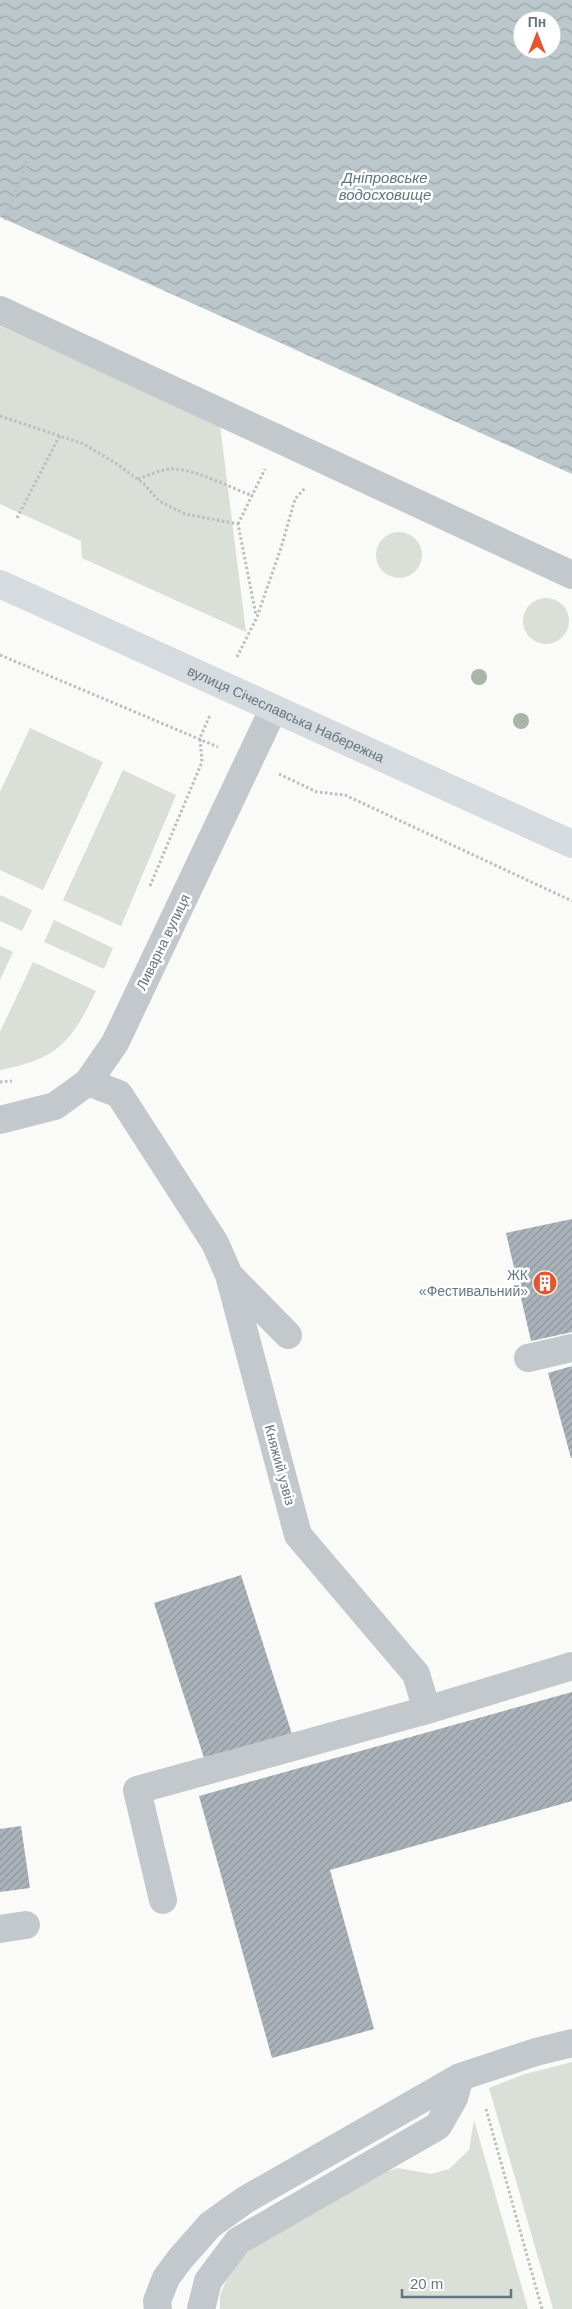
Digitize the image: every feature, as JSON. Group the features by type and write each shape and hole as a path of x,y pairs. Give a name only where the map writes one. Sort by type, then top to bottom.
{"main road":[{"name":"вулиця Січеславська Набережна","path":"0,584 273,710 572,844"}],"street":[{"path":"0,310 572,575"},
{"name":"Ливарна вулиця","path":"0,1120 55,1106 88,1082 115,1043 250,762 273,710"},
{"name":"Княжий узвіз","path":"88,1082 119,1094 215,1243 229,1275 298,1535 416,1674 428,1710"},
{"path":"229,1275 288,1335"},
{"path":"528,1358 572,1348"},
{"path":"163,1900 137,1790 428,1710 572,1666"},
{"path":"0,1929 26,1924"},
{"path":"158,2309 157,2301 166,2278 180,2259 210,2225 245,2200 468,2075 572,2043"},
{"path":"202,2309 208,2282 238,2241 438,2126 468,2075"}],"path":[{"path":"5,220 28,159"},
{"path":"0,416 84,444 137,479 159,501 185,514 238,524"},
{"path":"17,518 60,435"},
{"path":"256,616 238,524 280,439"},
{"path":"149,890 202,762 200,738 256,616 281,548 295,498 313,479 337,465"},
{"path":"137,479 155,472 174,468 197,473 252,496"},
{"path":"0,655 200,738 317,792 345,795 572,901"},
{"path":"0,1082 16,1080"},
{"path":"468,2075 542,2309"}],"shaded area":[{"path":"0,326 220,425 246,632 82,558 81,541 0,504"},
{"path":"399,532 412,536 418,542 422,555 418,568 412,574 399,578 386,574 380,568 376,555 380,542 386,536"},
{"path":"546,598 559,602 565,608 569,621 565,634 559,640 546,644 533,640 527,634 523,621 527,608 533,602"},
{"path":"30,728 103,762 43,890 0,870 0,792"},
{"path":"123,770 176,795 121,926 63,900"},
{"path":"0,895 32,910 22,931 0,921"},
{"path":"54,920 113,948 104,969 44,942"},
{"path":"0,946 13,952 0,980"},
{"path":"33,962 96,991 79,1023 60,1046 36,1060 0,1070 0,1032"},
{"path":"572,2062 572,2309 553,2309 489,2088 525,2074"},
{"path":"474,2120 528,2309 220,2309 220,2295 226,2281 244,2254 283,2228 379,2174 398,2168 431,2174 449,2169 469,2150"}],"water":[{"name":"Дніпровське водосховище","path":"0,0 572,0 572,474 0,217"}],"building":[{"name":"ЖК «Фестивальний»","path":"572,1219 572,1332 531,1341 506,1233"},
{"path":"572,1366 572,1458 571,1458 548,1373"},
{"path":"241,1575 292,1734 205,1761 154,1603"},
{"path":"572,1692 572,1801 330,1870 374,2029 272,2058 199,1796"},
{"path":"21,1826 30,1888 0,1892 0,1829"}],"place":[{"name":"ЖК «Фестивальний»","path":"545,1283"}]}
